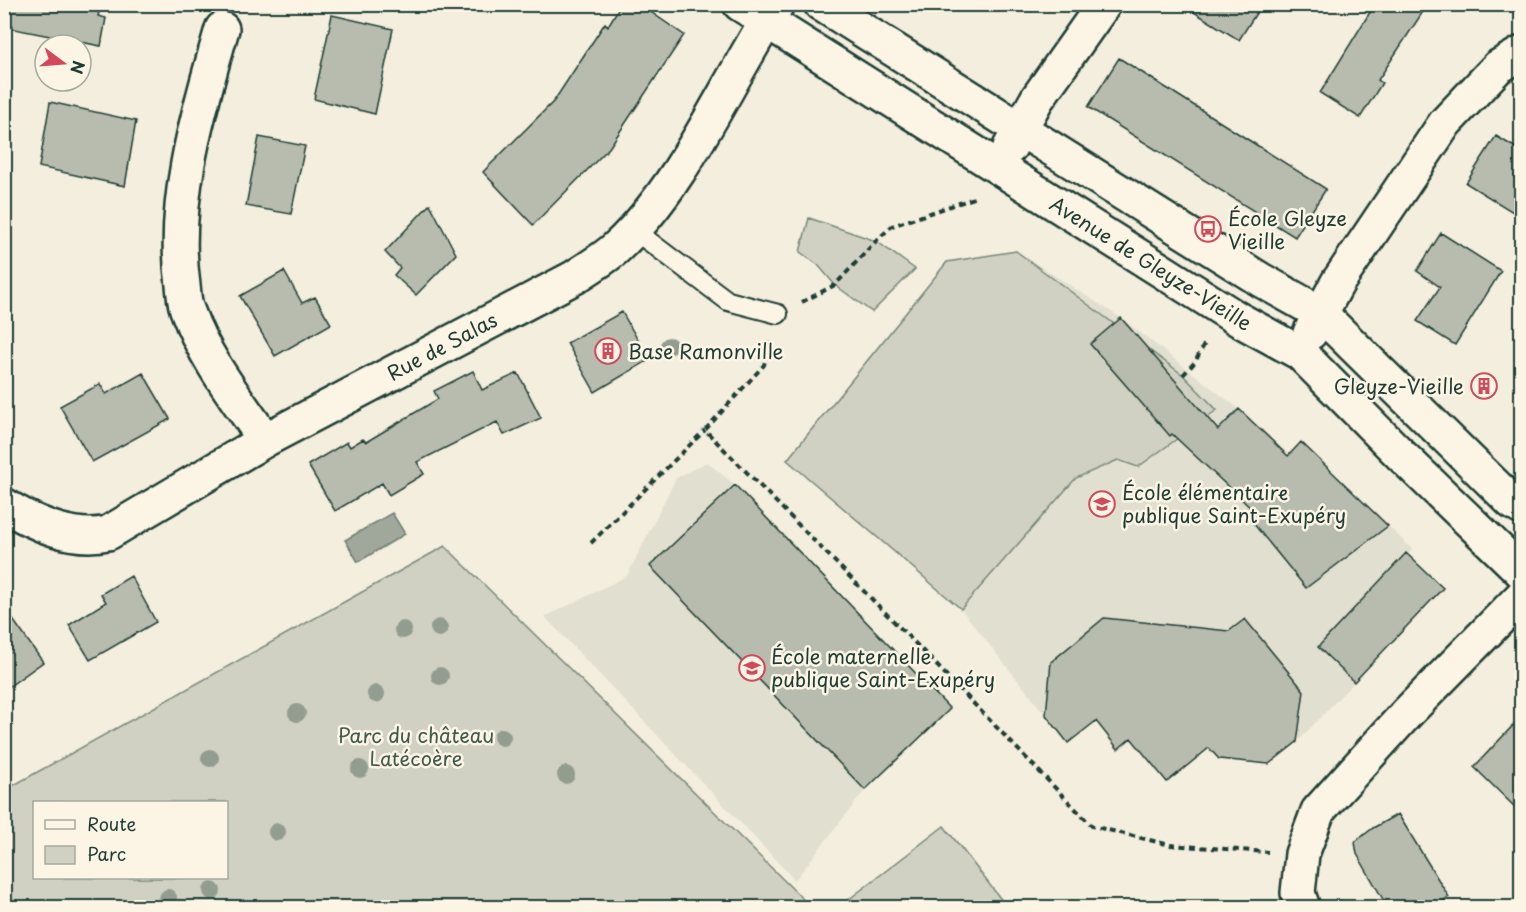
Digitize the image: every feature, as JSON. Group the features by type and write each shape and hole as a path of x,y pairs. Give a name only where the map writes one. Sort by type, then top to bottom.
{"street":[{"path":"821,4 1261,280 1320,314 1521,508"},
{"path":"1007,172 1019,129 1037,99 1104,4"},
{"name":"Avenue de Gleyze-Vieille","path":"762,10 1007,172 1238,319 1300,353 1521,572"},
{"name":"Rue de Salas","path":"4,505 52,529 82,536 108,533 266,440 574,277 614,250 634,230 666,189 698,140 762,10"},
{"path":"222,29 203,96 189,164 181,213 180,262 186,309 204,349 266,440"},
{"path":"1300,353 1338,282 1445,123 1498,67 1521,53"},
{"path":"1303,908 1298,893 1302,854 1318,811 1407,713 1521,596"}],"lane":[{"path":"634,230 728,301 778,315"}],"path":[{"path":"591,543 705,430 764,365 778,315 835,285 892,226 984,194 1007,172"},
{"path":"1183,375 1195,362"},
{"path":"705,430 1092,826 1170,845 1302,854"}],"shaded area":[{"name":"École élémentaire publique Saint-Exupéry","path":"1016,251 1121,318 1239,409 1288,455 1301,442 1412,549 1408,555 1443,588 1298,741 1269,764 1219,759 1209,748 1167,782 1131,739 1118,749 1096,721 1068,743 961,609 787,460 947,262"},
{"name":"École maternelle publique Saint-Exupéry","path":"707,462 735,485 950,709 865,790 795,880 545,617 627,576 676,478"},
{"path":"392,513 405,534 358,562 345,540"}],"green space":[{"path":"809,218 876,241 915,269 872,312 835,285 818,265 800,252"},
{"path":"1016,251 1183,375 1217,410 1138,467 1118,460 1076,478 961,609 787,460 947,262"},
{"name":"Parc du château Latécoère","path":"445,546 811,907 5,907 5,790"},
{"path":"944,826 1007,907 839,907"}],"building":[{"path":"4,4 101,4 98,16 106,18 101,46 93,44 93,33 35,33 4,27"},
{"path":"621,4 639,4 684,35 609,148 533,225 483,172 554,101 605,23 608,26"},
{"path":"1181,4 1262,4 1239,40"},
{"path":"1375,4 1428,4 1378,80 1382,83 1360,118 1320,93"},
{"path":"332,15 393,29 375,114 314,99"},
{"path":"1119,58 1326,189 1295,237 1088,107"},
{"path":"50,102 136,121 125,186 39,167"},
{"path":"1496,136 1521,151 1521,217 1466,183"},
{"path":"259,137 305,146 291,214 246,206"},
{"path":"430,204 456,254 416,295 394,275 400,268 385,252"},
{"path":"1441,233 1501,271 1455,345 1417,321 1440,287 1417,271"},
{"path":"284,271 302,303 315,297 331,324 275,356 240,296"},
{"name":"Base Ramonville","path":"622,312 649,360 595,392 567,343"},
{"path":"1121,318 1218,430 1239,409 1288,456 1301,442 1388,526 1306,588 1249,518 1255,512 1172,434 1170,436 1090,344"},
{"path":"473,371 482,390 518,373 541,418 504,435 497,422 417,462 424,474 389,495 382,483 335,511 308,465 347,442 350,447 363,439 366,442 438,399 434,391"},
{"path":"143,373 170,419 92,462 60,406 100,384 106,394"},
{"path":"735,485 950,709 865,790 650,566"},
{"path":"1406,553 1443,588 1354,682 1318,647"},
{"path":"131,576 156,622 90,660 69,625 106,602 101,594"},
{"path":"4,607 43,662 4,690"},
{"path":"1104,618 1229,631 1245,619 1304,691 1297,742 1269,764 1219,759 1209,748 1167,782 1131,738 1118,749 1096,721 1068,743 1046,715 1051,662"},
{"path":"1521,717 1521,813 1474,767"},
{"path":"1398,814 1449,897 1432,908 1388,908 1357,854 1355,842 1373,828"}],"place":[{"name":"École Gleyze Vieille","path":"1208,229"},
{"name":"Base Ramonville","path":"608,351"},
{"name":"Gleyze-Vieille","path":"1484,386"},
{"name":"École élémentaire publique Saint-Exupéry","path":"1102,504"},
{"name":"École maternelle publique Saint-Exupéry","path":"752,668"}]}
